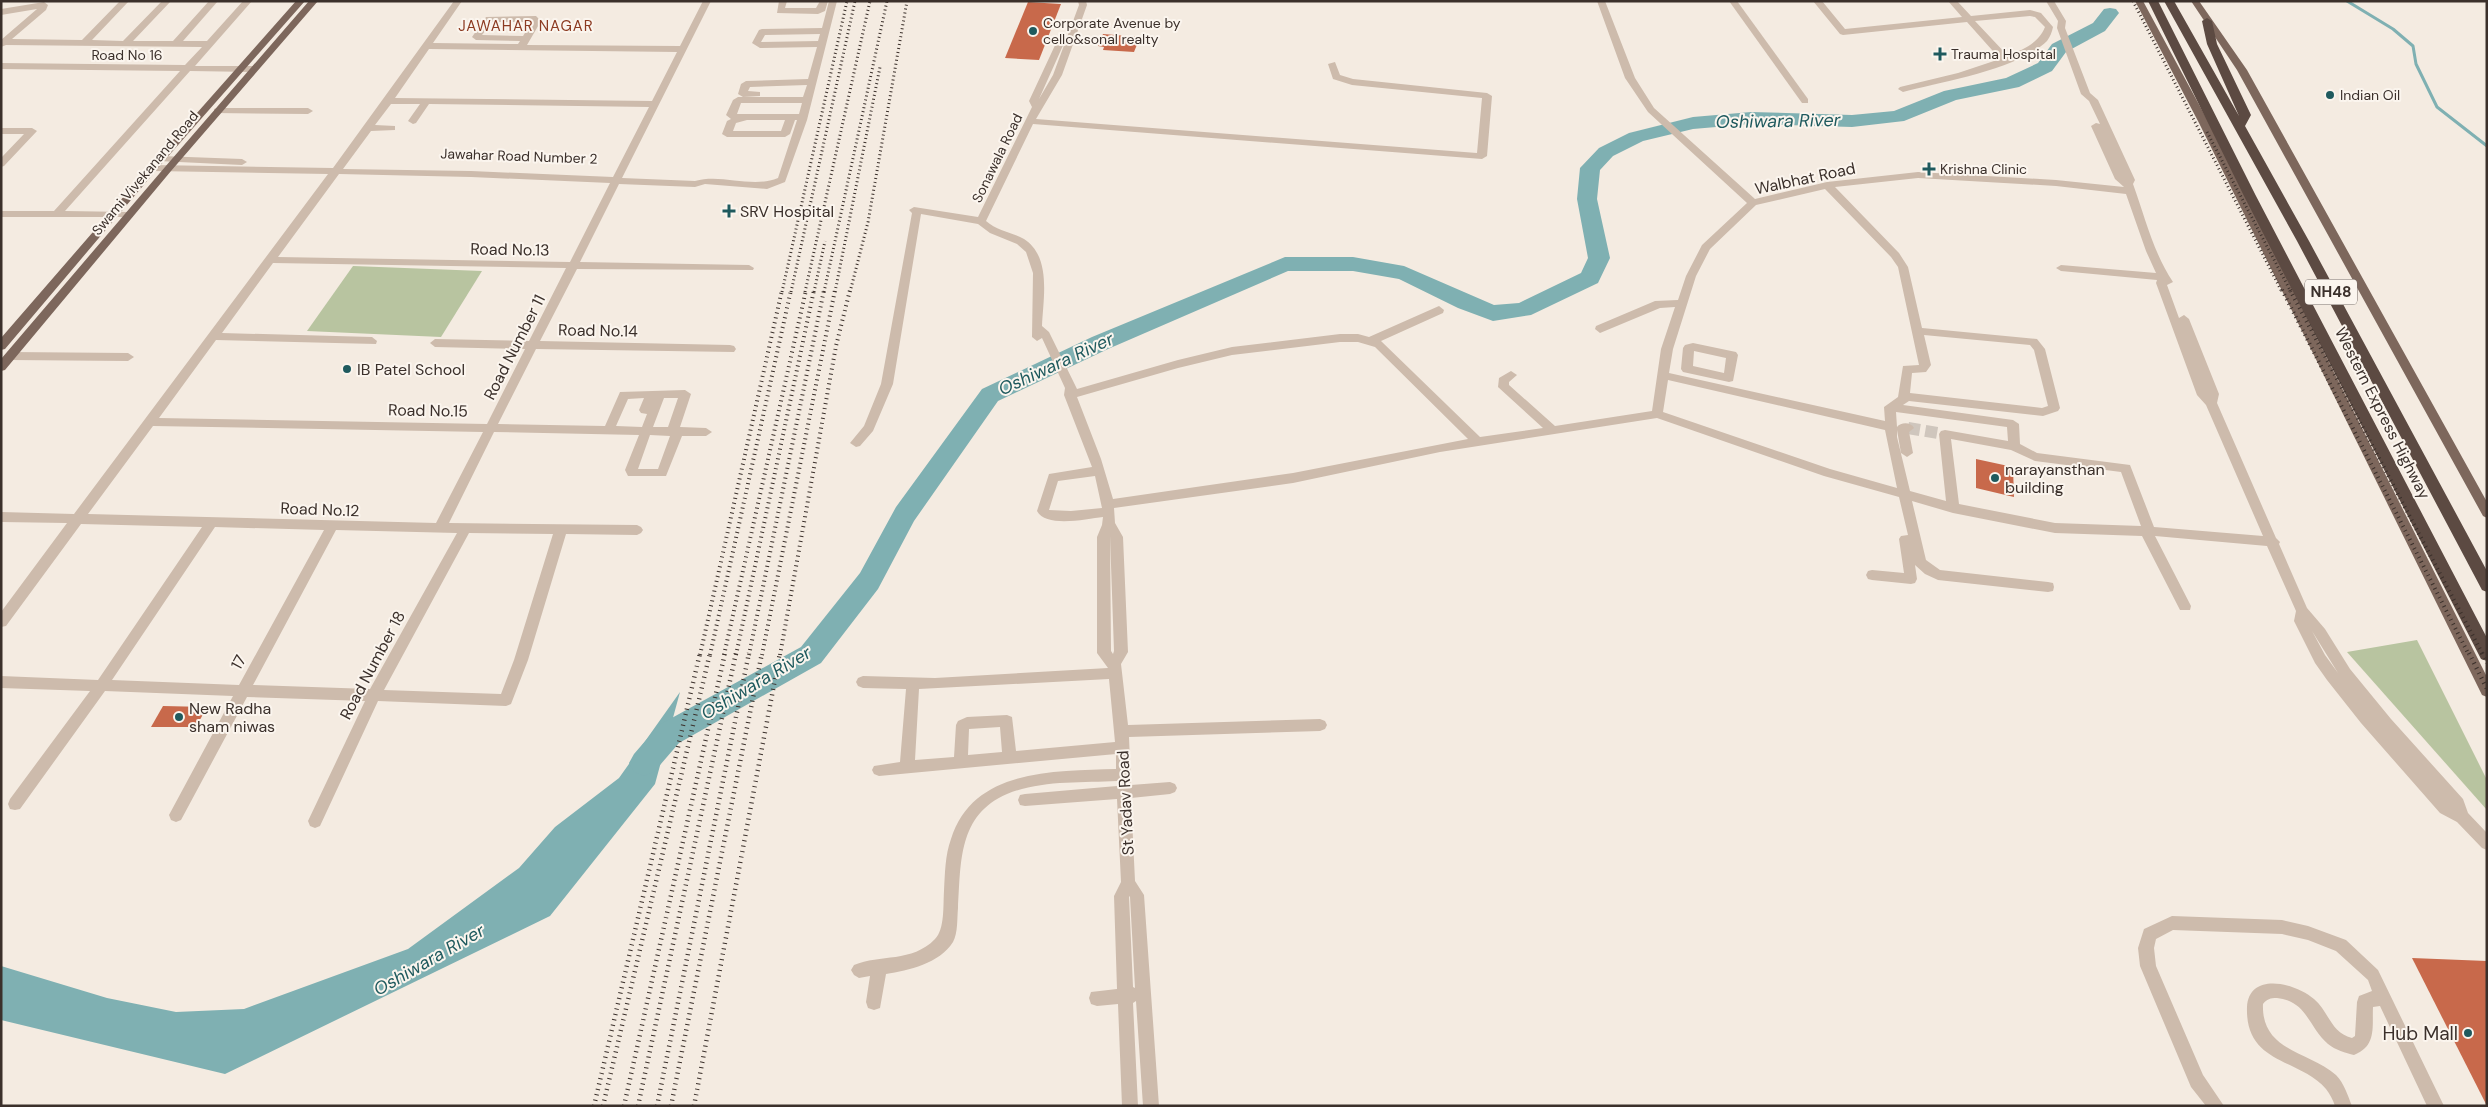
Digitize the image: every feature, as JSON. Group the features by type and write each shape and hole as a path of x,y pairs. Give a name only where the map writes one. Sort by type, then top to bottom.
{"highway":[{"name":"Western Express Highway","path":"2152,1 2242,181 2487,654"},
{"name":"Western Express Highway","path":"2169,1 2303,241 2487,586"},
{"path":"2207,21 2212,44 2245,115 2240,126"}],"main road":[{"name":"Swami Vivekanand Road","path":"1,367 119,218 161,159 301,1"},
{"name":"Swami Vivekanand Road","path":"1,346 119,218 168,169 314,1"},
{"path":"2139,1 2204,123 2487,691"},
{"path":"2195,1 2241,68 2261,109 2368,296 2487,513"}],"street":[{"path":"84,43 125,1"},
{"path":"126,43 167,1"},
{"path":"176,44 214,1"},
{"path":"57,214 185,69 248,1"},
{"path":"1,622 388,101 458,1"},
{"name":"Road Number 11","path":"440,528 707,1"},
{"path":"783,1 780,11 818,11 822,9 824,1"},
{"path":"790,118 733,120 727,134 785,134 786,132 798,132 833,1"},
{"name":"Sonawala Road","path":"981,221 1037,107 1044,102 1062,63 1083,5 1081,1"},
{"path":"1601,1 1630,78 1651,110 1753,203"},
{"path":"1733,1 1805,101"},
{"path":"1817,1 1843,32 2030,12 2043,20 2049,29 2045,40 2036,48 2006,60 1903,89"},
{"path":"1952,1 2006,60"},
{"path":"2041,1 2053,21 2063,31"},
{"path":"2050,1 2062,21 2063,31 2082,79 2086,94 2084,100 2120,179 2129,188 2163,277 2161,283 2180,320 2203,395 2211,402 2274,542 2302,611 2314,622 2334,658 2373,718"},
{"path":"1,12 38,4 44,5 43,8 3,43"},
{"path":"520,48 526,39 536,20 489,19 476,37 526,39"},
{"path":"805,44 809,31"},
{"path":"821,44 756,44 762,32 825,31"},
{"path":"478,47 485,38"},
{"path":"3,43 208,44"},
{"path":"425,46 683,49"},
{"path":"1030,121 1482,156 1487,96 1352,82 1336,76 1332,64"},
{"name":"Road No 16","path":"1,66 253,69"},
{"path":"786,132 790,118 792,82"},
{"path":"792,97 742,92 748,83 811,82"},
{"path":"802,118 735,117 731,115 738,100 807,96"},
{"path":"388,101 655,104"},
{"path":"414,120 427,101"},
{"path":"217,111 308,111"},
{"path":"367,128 392,128"},
{"path":"1,131 32,131 1,164"},
{"name":"Jawahar Road Number 2","path":"161,159 337,168 619,176 695,184 705,181 771,186 782,180 798,132"},
{"name":"Jawahar Road Number 2","path":"154,168 337,168"},
{"name":"Jawahar Road Number 2","path":"473,171 536,176 619,176"},
{"name":"Walbhat Road","path":"1656,414 1668,349 1691,276 1706,247 1753,203 1827,186 1918,176 2129,188"},
{"path":"1827,186 1895,255 1903,267 1925,366 1922,369 1907,370 1904,399 1890,407"},
{"path":"856,443 869,428 887,384 916,211 981,221 986,226 1025,245 1038,266 1039,332 1068,391 1099,471 1108,513"},
{"path":"1,214 57,214 119,218"},
{"path":"1,221 119,218"},
{"name":"Road No.13","path":"270,260 749,268"},
{"path":"2061,268 2163,277"},
{"path":"1600,329 1659,304 1682,303"},
{"path":"1371,341 1439,310"},
{"path":"1904,396 2043,412 2054,408 2039,349 2033,342 1916,331"},
{"path":"213,336 372,341"},
{"path":"1068,391 1232,351 1340,338 1371,341 1379,344 1402,365 1479,443"},
{"name":"Road No.14","path":"435,343 730,349"},
{"path":"1668,349 1688,354"},
{"path":"10,356 128,356"},
{"path":"1511,375 1503,380 1504,387 1554,431"},
{"path":"1662,375 1891,432 1906,433 1906,453"},
{"path":"610,428 624,395 651,394 642,430 632,473 662,473 685,394 660,394 642,430"},
{"path":"1872,574 1911,579 1913,554 1904,495 1891,432 1890,407"},
{"path":"1890,407 2012,423 2014,446"},
{"path":"1099,471 1053,477 1043,511 1047,515 1071,516 1108,513 1479,443 1656,414 1828,473 1953,508 2054,528 2148,531 2274,542"},
{"name":"Road No.15","path":"150,422 491,428 610,428 675,432"},
{"path":"675,432 706,432"},
{"path":"1953,508 1942,434 2014,446 2035,457 2126,468 2148,531 2185,606"},
{"name":"St Yadav Road","path":"1108,513 1103,538 1104,653 1114,669 1122,746 1128,883 1121,896 1130,1106"},
{"name":"Road No.12","path":"1,517 465,529 637,530"},
{"path":"15,804 101,686 212,522"},
{"name":"17","path":"176,815 332,526"},
{"name":"Road Number 18","path":"315,821 374,695 465,529"},
{"path":"1,682 506,700 521,660 561,529"},
{"path":"1905,539 1922,566 1938,575 2048,587"},
{"path":"2302,611 2300,621 2320,659 2373,718 2446,808 2462,817 2487,843"},
{"path":"2320,659 2334,658"},
{"path":"863,682 935,684 1114,669"},
{"path":"907,768 913,684"},
{"path":"961,762 962,730 963,725 967,723 1007,721 1009,758"},
{"path":"1121,731 1320,725"},
{"path":"879,770 1122,746"},
{"path":"859,970 919,960 940,946 947,937 958,840 964,822 974,809 989,796 1014,785 1036,780 1123,775"},
{"path":"1025,800 1170,788"},
{"path":"1128,883 1136,895 1151,1106"},
{"path":"2216,1106 2197,1081 2148,966 2146,948 2149,934 2172,922 2282,927 2308,933 2340,945 2360,961 2372,976 2436,1106"},
{"path":"874,1002 879,968"},
{"path":"2344,1106 2336,1088 2328,1080 2287,1059 2261,1035 2256,1022 2254,1007 2259,996 2268,990 2279,990 2292,994 2314,1010 2333,1038 2354,1048 2363,1040 2366,1002 2374,998 2384,1000"},
{"path":"1097,998 1143,994"}],"green space":[{"path":"353,266 482,271 441,337 307,331"},
{"path":"2417,640 2487,780 2487,810 2347,652"}],"water":[{"path":"680,692 655,784 550,916 225,1074 1,1020 1,966 107,998 176,1012 244,1009 408,949 519,868 555,827 619,778"}],"building":[{"name":"Corporate Avenue by cello&sonal realty","path":"1028,2 1061,4 1039,60 1005,58"},
{"path":"1103,34 1140,37 1134,52 1103,50 1104,47 1098,46"},
{"name":"narayansthan building","path":"1976,459 2013,467 2014,497 1976,488"},
{"name":"New Radha sham niwas","path":"163,706 207,707 196,727 151,727"},
{"name":"Hub Mall","path":"2412,958 2487,961 2487,1106"}],"waterway":[{"path":"2347,1 2393,29 2413,46 2416,64 2437,107 2487,146"},
{"name":"Oshiwara River","path":"644,763 669,734 811,655 869,581 905,514 990,395 1100,343 1285,264 1353,264 1404,273 1466,303 1493,313 1523,310 1590,278 1599,258 1587,199 1590,168 1606,152 1636,137 1693,123 1751,118 1852,121 1897,117 1951,95 2012,83 2045,67 2059,48 2099,27 2110,13"}],"tunnel":[{"path":"1908,428 1938,433"}],"railway":[{"path":"782,292 847,1"},
{"path":"791,292 855,1"},
{"path":"805,292 870,1"},
{"path":"824,292 887,1"},
{"path":"850,292 868,222 907,1"},
{"path":"2133,1 2282,292"},
{"path":"835,292 880,67"},
{"path":"2207,132 2291,292"},
{"path":"814,292 825,241"},
{"path":"700,655 782,290"},
{"path":"710,655 791,290"},
{"path":"724,655 806,290"},
{"path":"736,655 814,290"},
{"path":"749,655 824,290"},
{"path":"762,655 835,290"},
{"path":"780,655 836,346 850,290"},
{"path":"2282,290 2469,655"},
{"path":"2290,290 2483,655"},
{"path":"594,1106 700,653"},
{"path":"603,1106 710,653"},
{"path":"624,1106 725,653"},
{"path":"638,1106 736,653"},
{"path":"657,1106 749,653"},
{"path":"671,1106 762,653"},
{"path":"694,1106 780,653"},
{"path":"2469,653 2487,689"},
{"path":"2483,655 2487,663"}],"place":[{"name":"Corporate Avenue by cello&sonal realty","path":"1033,31"},
{"name":"Trauma Hospital","path":"1940,54"},
{"name":"Indian Oil","path":"2330,95"},
{"name":"Krishna Clinic","path":"1929,169"},
{"name":"SRV Hospital","path":"729,211"},
{"name":"IB Patel School","path":"347,369"},
{"name":"narayansthan building","path":"1995,478"},
{"name":"New Radha sham niwas","path":"179,717"},
{"name":"Hub Mall","path":"2468,1033"}],"district":[{"name":"JAWAHAR NAGAR","path":"526,26"}]}
